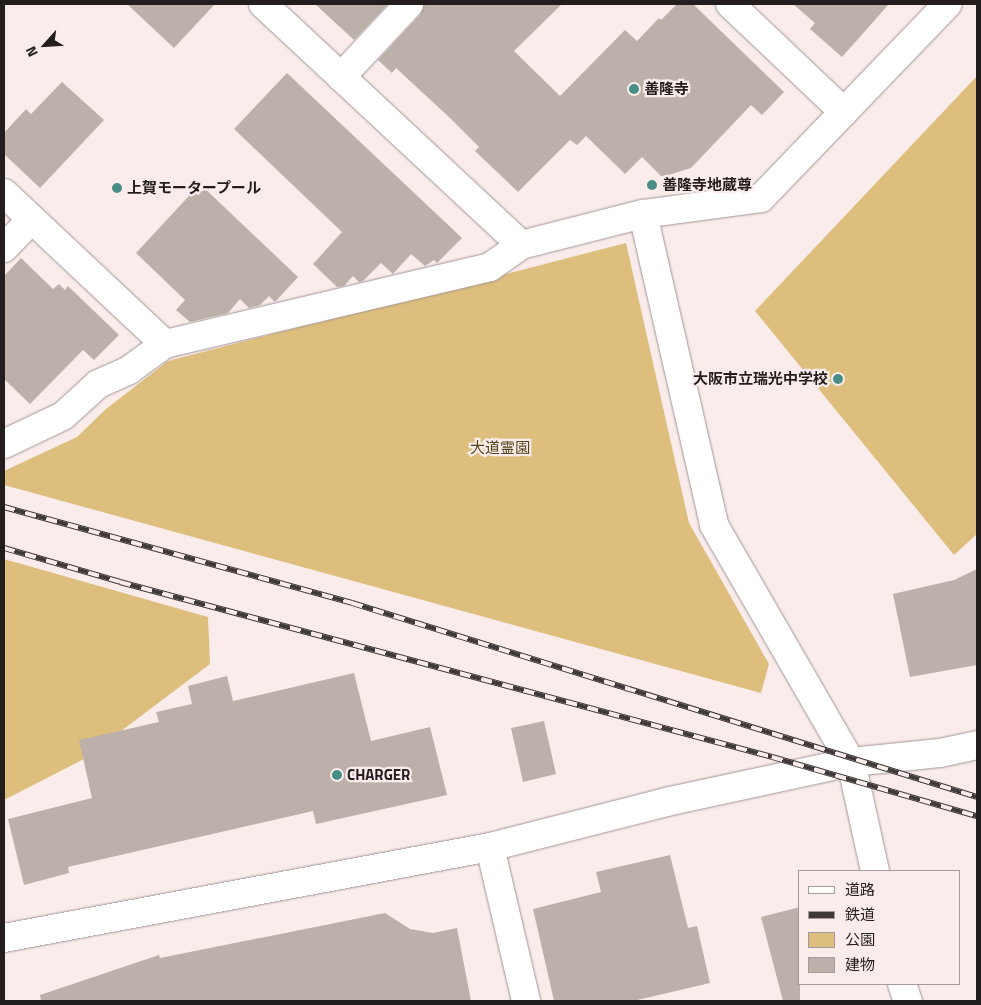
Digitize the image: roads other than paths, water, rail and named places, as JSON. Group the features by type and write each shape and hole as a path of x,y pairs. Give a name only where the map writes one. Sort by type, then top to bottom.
{"street":[{"path":"262,4 521,245"},
{"path":"342,77 409,4"},
{"path":"730,4 844,112"},
{"path":"4,444 63,416 98,384 129,370 165,344 490,267 521,245 643,214 761,198 948,4"},
{"path":"4,193 165,344"},
{"path":"643,214 714,525 851,762 875,870"},
{"path":"4,248 31,220"},
{"path":"4,938 490,847 666,802 851,762 940,753 977,745"},
{"path":"490,847 526,1001"},
{"path":"902,985 908,1001"}],"railway":[{"path":"4,507 352,603 977,797"},
{"path":"4,548 120,582 772,757 977,816"}],"place":[{"name":"善隆寺","path":"634,89"},
{"name":"善隆寺地蔵尊","path":"652,185"},
{"name":"上賀モータープール","path":"117,188"},
{"name":"大阪市立瑞光中学校","path":"838,379"},
{"name":"CHARGER","path":"337,775"}],"park label":[{"name":"大道霊園","path":"500,448"}]}
